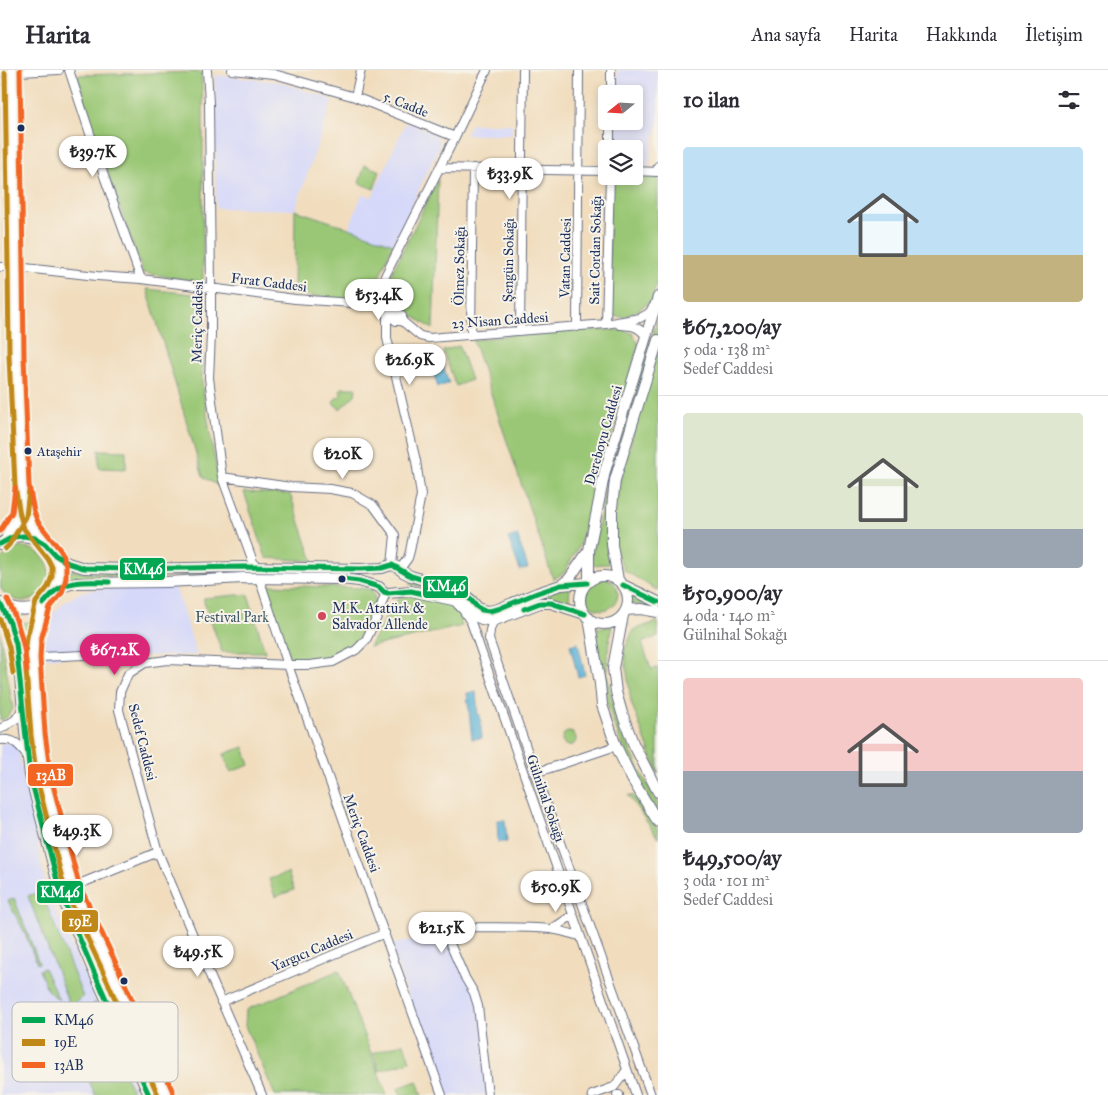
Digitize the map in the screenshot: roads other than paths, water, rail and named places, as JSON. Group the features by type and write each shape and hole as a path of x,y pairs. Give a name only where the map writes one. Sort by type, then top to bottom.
{"main road":[{"name":"Dereboyu Caddesi","path":"588,583 589,550 605,471 657,301"},
{"name":"Dereboyu Caddesi","path":"620,583 612,545 612,508 615,480 658,340"},
{"path":"2,543 13,537 35,538 68,563 84,568 255,567 394,569 460,591 482,610 488,611 561,585 588,583"},
{"path":"561,585 569,579 589,550"},
{"path":"0,602 10,608 21,610 32,609 43,604 55,590 59,577 55,555"},
{"path":"386,591 401,589 404,586 405,581 394,569"},
{"path":"386,591 377,579 378,575 394,569"},
{"path":"658,602 613,578 603,576 588,583 581,597 582,608 587,616 600,684 602,705 616,746 632,779 658,822"},
{"path":"55,590 76,583 258,578 341,579 359,581 386,591 411,591 453,600 465,606 482,620 493,621 540,603 551,603 603,624 617,620 625,612 641,609 658,612"},
{"path":"620,583 628,597 628,603 613,668 616,692 633,744 658,792"},
{"path":"0,602 11,622 19,658 30,774 60,892 107,1002"},
{"path":"43,604 34,639 32,658 38,734 44,778 72,887 125,1002"},
{"path":"60,892 72,887"},
{"path":"142,1082 148,1095"},
{"path":"160,1082 166,1095"}],"street":[{"path":"0,73 59,70"},
{"path":"69,70 141,279"},
{"name":"Meriç Caddesi","path":"207,70 211,288 209,378 222,477 255,567"},
{"name":"5. Cadde","path":"232,70 274,74 355,97 455,137"},
{"path":"355,97 361,70"},
{"name":"Fırat Caddesi","path":"0,267 141,279 296,299 352,303 378,288 487,70"},
{"name":"Şengün Sokağı","path":"520,331 523,70"},
{"name":"Vatan Caddesi","path":"577,327 580,70"},
{"path":"611,70 611,85"},
{"path":"2,543 20,514 22,486 16,356 12,71"},
{"path":"439,168 598,171"},
{"name":"Ölmez Sokağı","path":"471,335 473,168"},
{"path":"643,170 657,169"},
{"name":"Sait Cordan Sokağı","path":"606,324 610,185"},
{"path":"367,295 382,301 402,316 402,320 396,321 367,295"},
{"path":"606,324 640,318 649,313 657,301"},
{"path":"387,313 387,338 416,461 421,495 408,558 394,569"},
{"name":"23 Nisan Caddesi","path":"402,320 420,336 429,338 606,324"},
{"path":"606,324 631,326 640,329 646,336"},
{"path":"222,477 352,493 373,505 395,535 394,569"},
{"path":"22,486 27,514 32,526 45,544"},
{"name":"Meriç Caddesi","path":"258,578 442,1095"},
{"path":"19,658 127,653 145,663 168,660 310,665 333,662 356,650 366,640 386,591"},
{"name":"Gülnihal Sokağı","path":"453,600 471,622 636,1095"},
{"name":"Gülnihal Sokağı","path":"493,621 489,639 651,1095"},
{"name":"Sedef Caddesi","path":"145,663 128,674 120,692 120,710 158,852 262,1095"},
{"path":"0,729 15,720 23,708"},
{"path":"0,740 6,739 18,744 27,755"},
{"path":"536,773 616,746"},
{"path":"72,887 158,852"},
{"path":"552,929 573,915"},
{"path":"488,1095 478,1006 474,993 464,976 448,939 447,930 453,927 552,929 580,936"},
{"name":"Yargıcı Caddesi","path":"221,1002 384,933"},
{"path":"592,1095 614,1086 627,1070"}],"water":[{"path":"438,351 449,383 438,387 427,355"},
{"path":"517,535 528,568 520,570 508,538"},
{"path":"578,643 585,675 578,677 570,645"},
{"path":"476,692 482,738 472,739 467,693"},
{"path":"497,820 505,820 507,842 498,842"}],"place":[{"name":"Ataşehir","path":"28,451"},
{"name":"M.K. Atatürk & Salvador Allende","path":"322,616"}],"park label":[{"name":"Festival Park","path":"232,617"}]}
